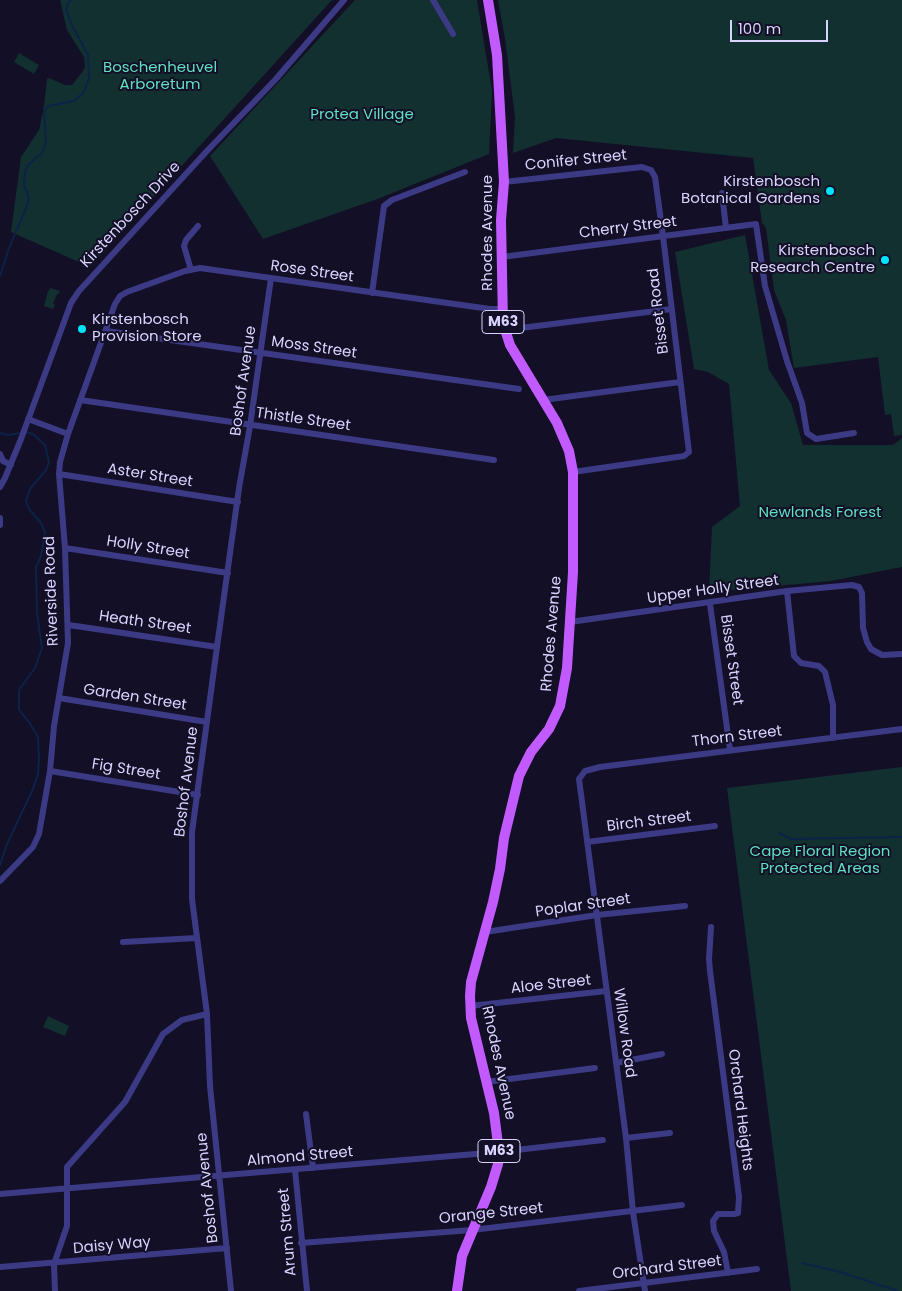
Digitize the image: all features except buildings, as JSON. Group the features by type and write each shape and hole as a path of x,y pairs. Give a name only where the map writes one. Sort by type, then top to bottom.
{"main road":[{"name":"Rhodes Avenue","path":"457,1291 462,1256 491,1188 498,1164 499,1152 494,1113 473,1026 470,1006 471,982 493,902 504,838 519,776 531,752 549,729 560,706 567,668 573,572 573,472 566,442 514,351 505,330 502,309 501,220 504,182 497,55 488,0"}],"street":[{"name":"Kirstenbosch Drive","path":"0,486 21,439 72,303 79,291 206,152 275,80 344,0"},
{"path":"433,0 453,34"},
{"name":"Conifer Street","path":"504,182 644,167 651,170"},
{"name":"Bisset Road","path":"573,472 684,456 689,450 655,176 651,170"},
{"path":"372,293 384,206 392,200 465,172"},
{"path":"722,193 726,228"},
{"name":"Cherry Street","path":"502,257 756,224 765,286 787,361 802,403 807,433 816,439 854,433"},
{"path":"191,270 184,246 188,237 198,226"},
{"name":"Rose Street","path":"122,294 191,270 203,268 372,293 502,309"},
{"name":"Boshof Avenue","path":"231,1291 210,1086 207,1014 192,899 192,838 217,646 270,278"},
{"name":"Riverside Road","path":"0,881 36,842 50,771 54,726 67,649 69,625 59,474 61,456 115,304 122,294"},
{"path":"505,330 672,308"},
{"name":"Moss Street","path":"106,330 519,388"},
{"path":"543,400 680,382"},
{"name":"Thistle Street","path":"80,400 494,460"},
{"path":"27,422 68,434"},
{"path":"0,454 3,461 10,465"},
{"name":"Aster Street","path":"59,474 238,502"},
{"path":"0,518 0,525"},
{"name":"Holly Street","path":"64,548 228,573"},
{"name":"Upper Holly Street","path":"570,622 845,585 858,587 862,594 863,628 868,646 873,652 882,655 902,654"},
{"path":"787,592 794,656 801,663 819,666 825,672 833,705 833,738"},
{"name":"Bisset Street","path":"710,604 730,750"},
{"name":"Heath Street","path":"69,625 217,646"},
{"name":"Garden Street","path":"59,698 207,722"},
{"name":"Thorn Street","path":"579,778 585,772 600,767 902,729"},
{"name":"Fig Street","path":"50,771 198,794"},
{"name":"Willow Road","path":"579,778 626,1138 633,1212 645,1291"},
{"name":"Birch Street","path":"587,842 715,826"},
{"name":"Poplar Street","path":"485,932 597,915 685,906"},
{"name":"Orchard Heights","path":"711,927 710,971 739,1197 738,1212 730,1215 720,1213 713,1221 714,1231 724,1252 728,1273"},
{"path":"124,942 197,938"},
{"name":"Aloe Street","path":"470,1006 606,991"},
{"path":"55,1291 54,1264 67,1226 67,1167 126,1102 163,1034 182,1020 207,1014"},
{"path":"616,1063 662,1054"},
{"path":"486,1082 595,1068"},
{"path":"306,1114 314,1168"},
{"path":"626,1138 670,1133"},
{"name":"Almond Street","path":"0,1194 220,1177 499,1152 603,1140"},
{"name":"Arum Street","path":"295,1170 307,1291"},
{"name":"Orange Street","path":"301,1243 472,1230 682,1205"},
{"name":"Daisy Way","path":"0,1267 54,1264 226,1248"},
{"name":"Orchard Street","path":"579,1291 757,1269"}],"green space":[{"name":"Boschenheuvel Arboretum","path":"60,0 332,0 90,267 11,232 21,157 39,130 47,79 49,78 65,85 72,85 85,66 84,57 67,30"},
{"name":"Protea Village","path":"355,0 477,0 492,91 489,154 380,198 263,239 210,156"},
{"name":"Kirstenbosch Botanical Gardens","path":"498,0 902,0 902,435 894,436 891,414 885,415 878,357 794,368 786,320 774,290 766,228 762,223 753,158 556,138 513,153 515,117"},
{"path":"19,53 39,65 34,74 14,62"},
{"name":"Newlands Forest","path":"745,235 769,370 791,403 803,445 893,445 902,438 902,567 831,581 709,592 712,527 740,506 729,384 708,372 694,369 675,252"},
{"path":"50,288 60,291 53,304 55,305 53,309 44,306"},
{"name":"Cape Floral Region Protected Areas","path":"902,767 902,1291 791,1291 727,788"},
{"path":"48,1016 69,1026 65,1036 43,1027"}],"waterway":[{"path":"0,276 9,248 27,206 29,197 24,185 25,172 28,165 42,153 46,143 44,112 48,106 74,101 84,92 89,79 88,55 66,10 71,0"},
{"path":"0,865 7,844 33,789 38,774 39,759 38,737 19,710 19,690 35,668 42,648 37,613 36,567 41,556 45,532 41,523 29,509 26,501 30,489 46,470 49,462 45,445 33,434 25,432"},
{"path":"0,433 8,435 20,433"},
{"path":"779,833 791,839 902,837"},
{"path":"802,1263 840,1272 898,1291"}],"place":[{"name":"Kirstenbosch Botanical Gardens","path":"830,191"},
{"name":"Kirstenbosch Research Centre","path":"885,260"},
{"name":"Kirstenbosch Provision Store","path":"82,329"}]}
